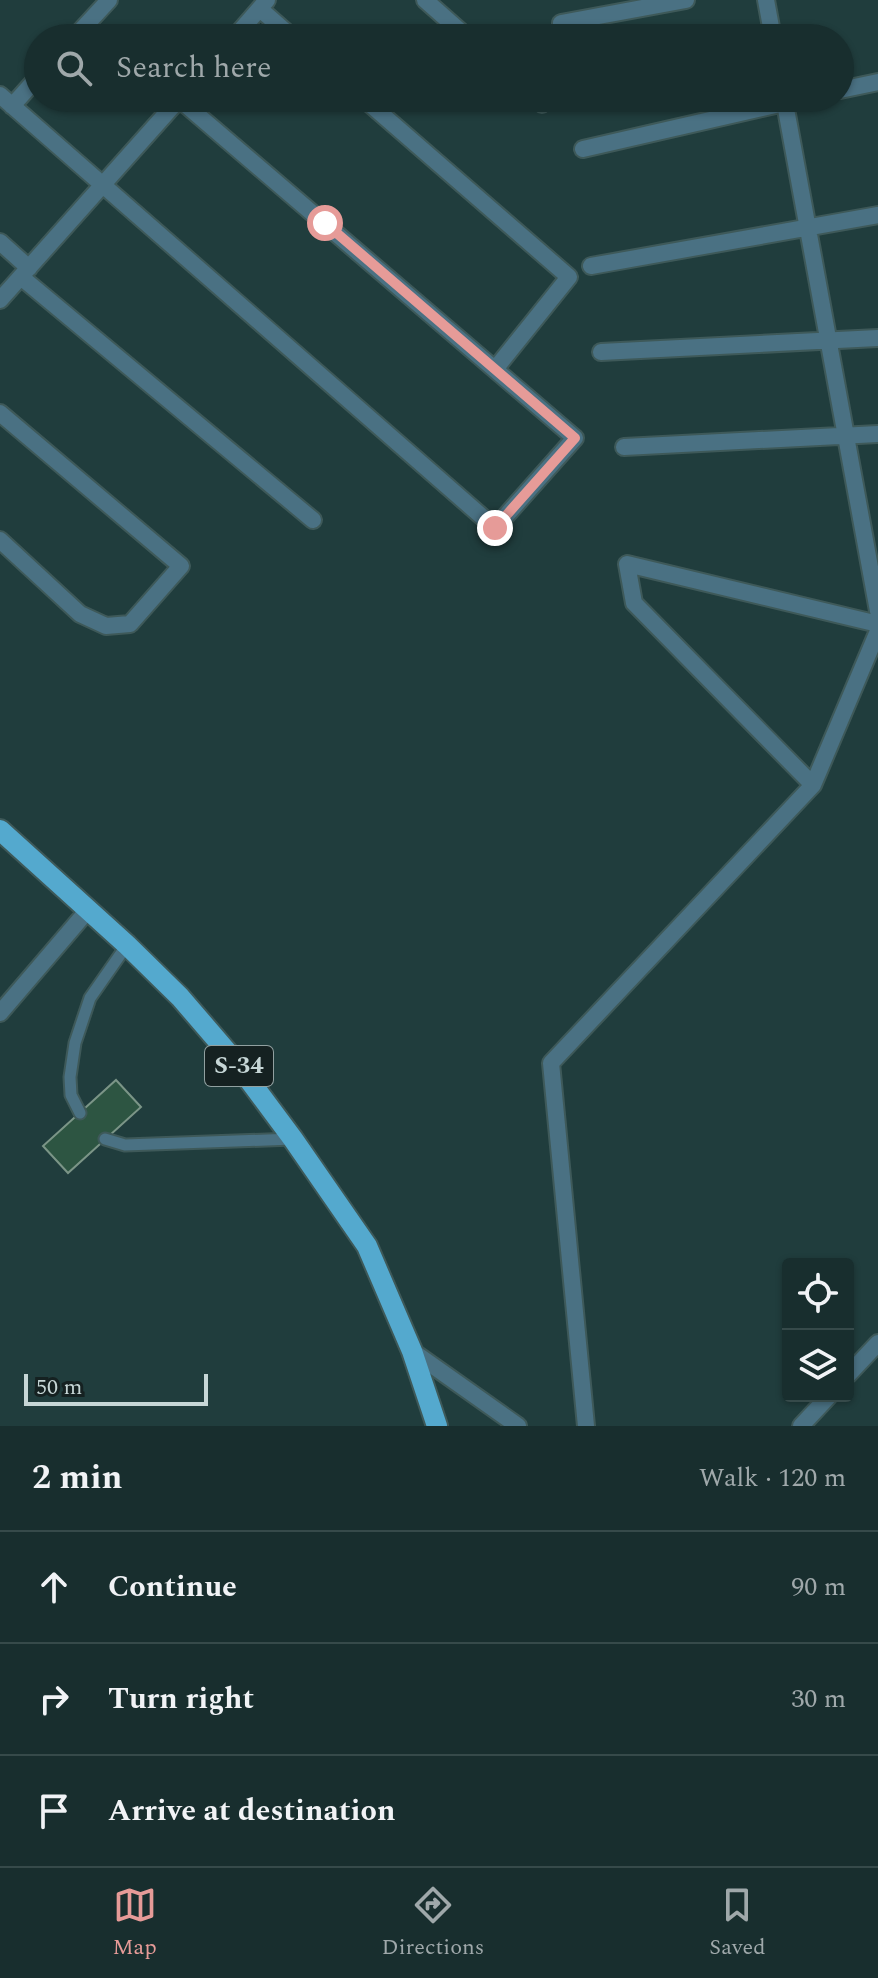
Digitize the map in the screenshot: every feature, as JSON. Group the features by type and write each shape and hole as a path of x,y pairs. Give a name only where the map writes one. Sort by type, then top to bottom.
{"main road":[{"name":"S-34","path":"0,830 180,997 235,1061 293,1139 367,1246 412,1351 437,1426"}],"street":[{"path":"87,24 109,0"},
{"path":"425,0 452,24"},
{"path":"561,23 686,0"},
{"path":"766,0 770,24"},
{"path":"246,24 263,4 281,24"},
{"path":"854,87 878,82"},
{"path":"24,87 6,100 495,528 575,438 195,112"},
{"path":"0,300 168,112"},
{"path":"379,112 569,277 496,368"},
{"path":"583,149 735,112"},
{"path":"786,112 846,436 870,526 878,611"},
{"path":"591,266 878,215"},
{"path":"0,242 25,272 313,520"},
{"path":"601,352 878,338"},
{"path":"0,413 181,566 130,624 106,626 80,614 0,540"},
{"path":"624,447 878,434"},
{"path":"813,785 634,603 627,564 878,624"},
{"path":"586,1426 551,1063 813,785 878,631"},
{"path":"0,1013 88,910"},
{"path":"854,1369 878,1343"},
{"path":"412,1351 518,1426"},
{"path":"801,1426 823,1402"}],"lane":[{"path":"80,1113 71,1095 75,1043 90,998 127,945"},
{"path":"105,1139 125,1145 293,1139"}],"building":[{"path":"116,1080 141,1107 68,1173 43,1146"}],"route":[{"path":"325,223 575,438 495,528"}]}
